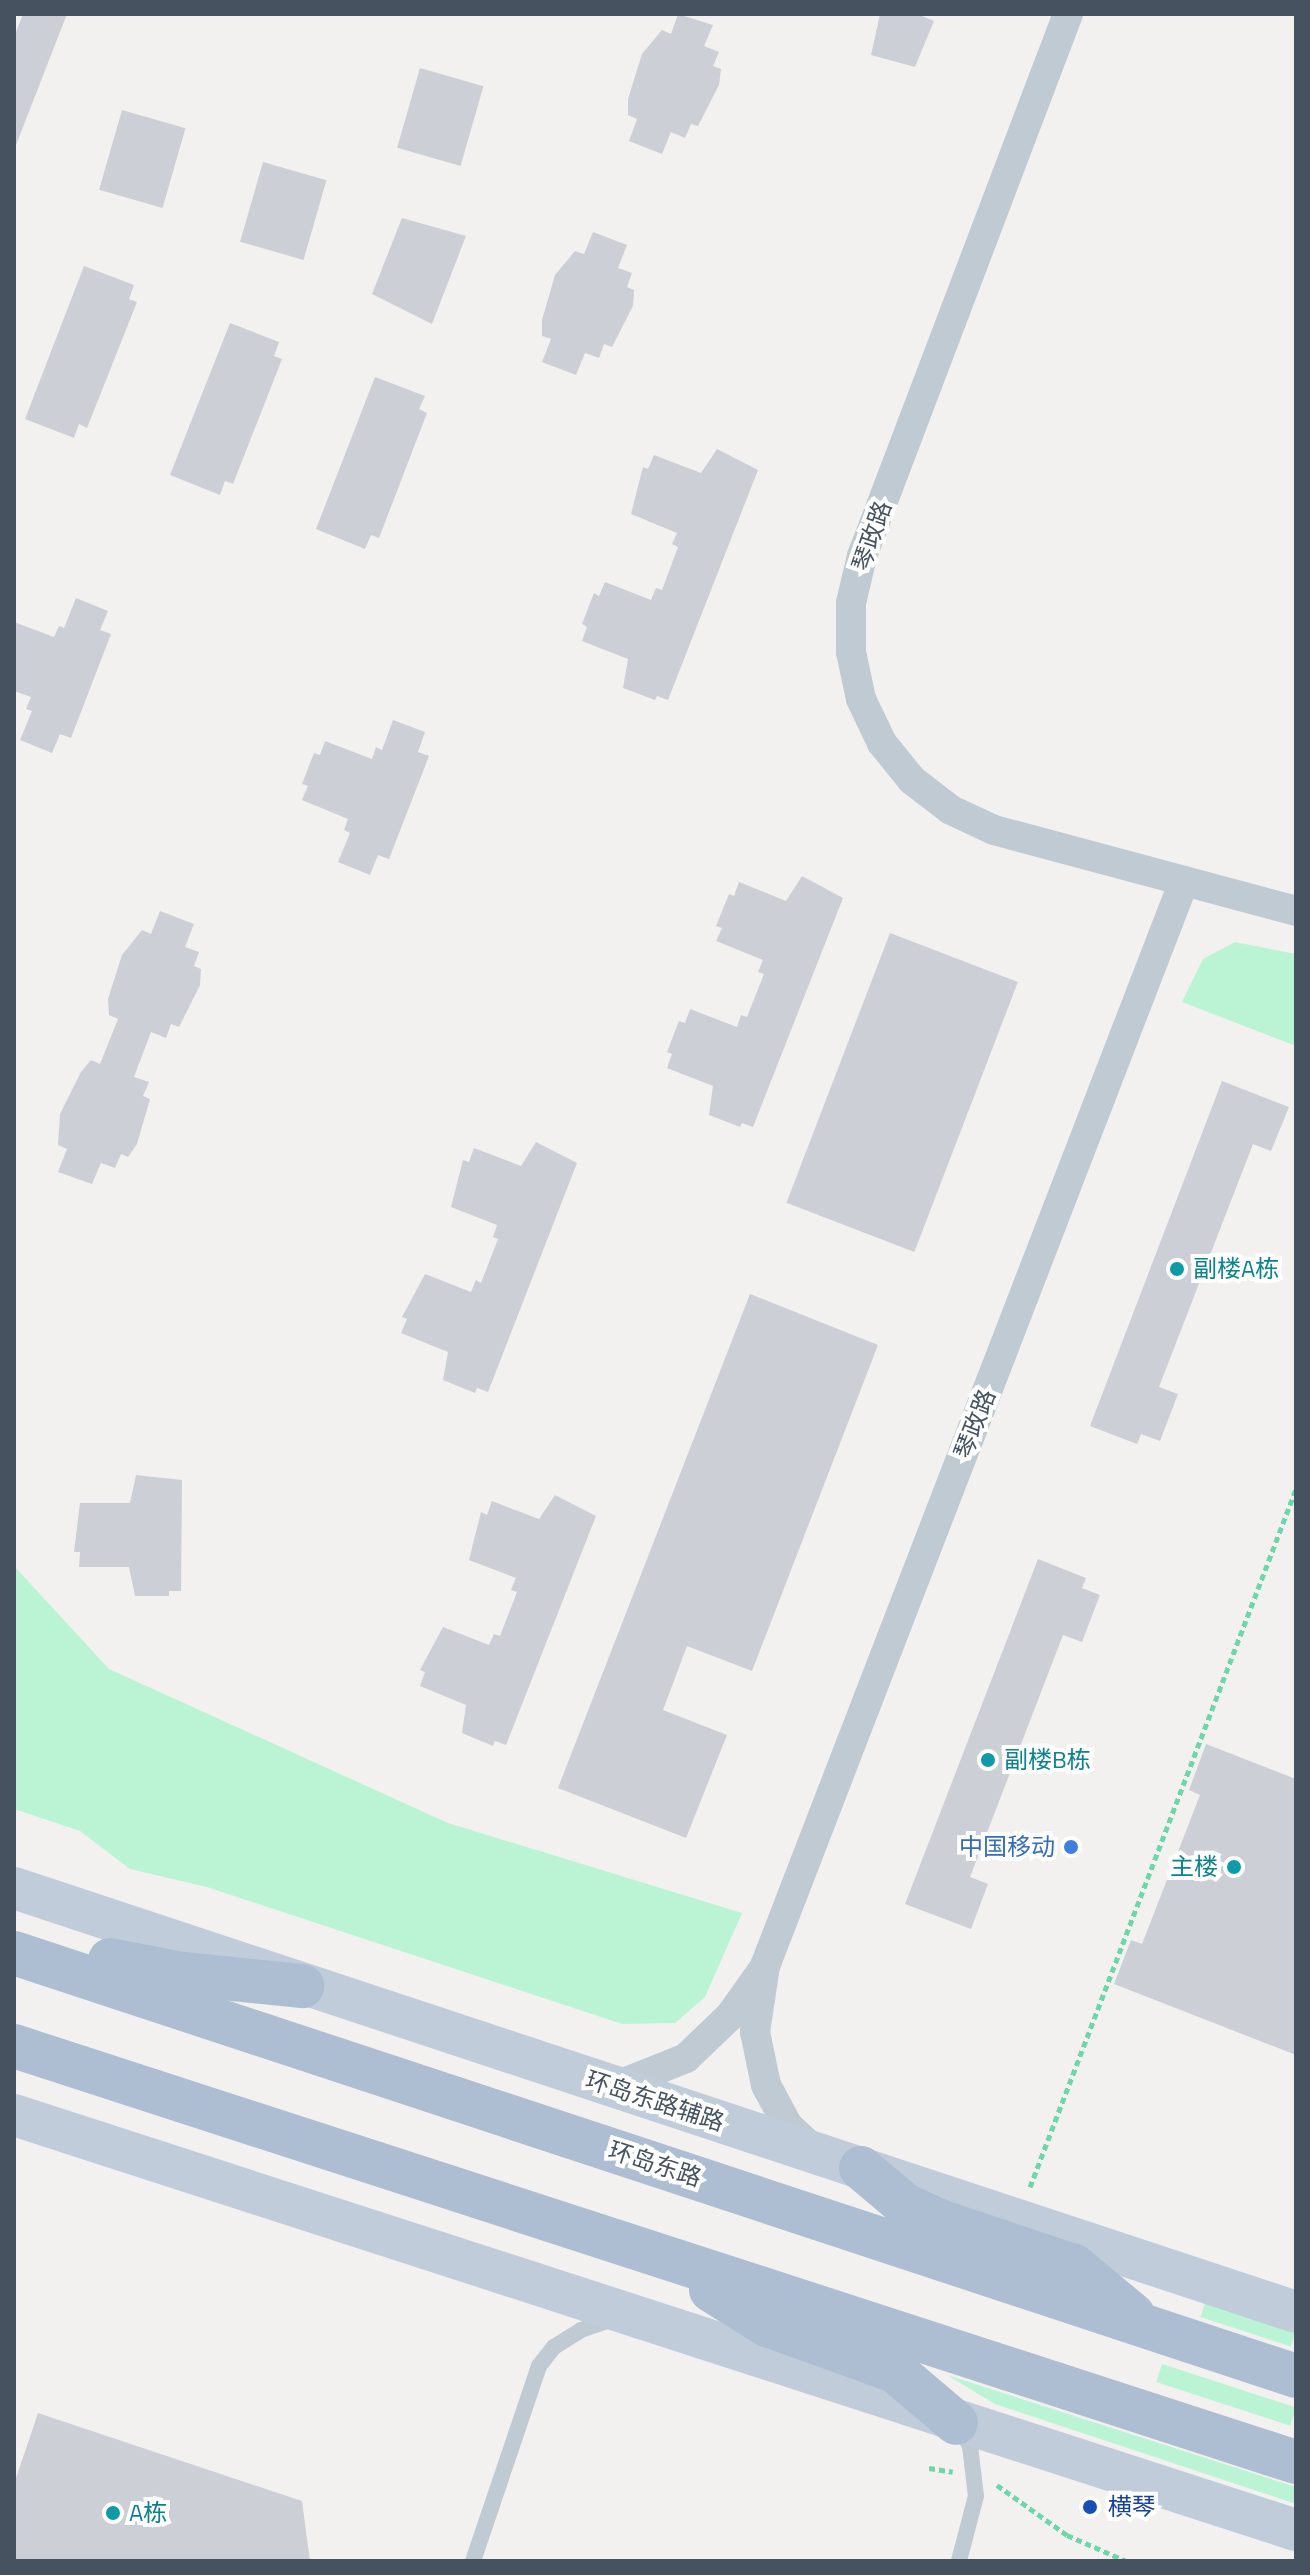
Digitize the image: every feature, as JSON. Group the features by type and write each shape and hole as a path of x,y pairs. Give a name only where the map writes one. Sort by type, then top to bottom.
{"main road":[{"name":"环岛东路辅路","path":"14,1888 302,1986 1296,2312"},
{"path":"14,1934 183,1974 302,1986"},
{"name":"环岛东路","path":"14,1953 1296,2376"},
{"path":"14,2046 1296,2462"},
{"path":"14,2115 632,2313 956,2423 1296,2530"},
{"path":"14,2150 65,2131"},
{"path":"861,2168 905,2205 939,2221 1074,2266 1094,2278 1143,2325"},
{"path":"663,2257 767,2325 895,2371 956,2423"}],"street":[{"name":"琴政路","path":"1068,14 862,556 851,603 851,652 861,699 882,743 912,780 951,810 994,830 1296,911"},
{"name":"琴政路","path":"765,1966 1184,881"},
{"path":"614,2087 686,2058 730,2016 765,1966"},
{"path":"765,1966 755,2032 766,2085 788,2126 819,2154"}],"lane":[{"path":"473,2561 539,2366 554,2347 581,2330 632,2313"},
{"path":"956,2423 970,2446 975,2476 972,2520 959,2561"}],"path":[{"path":"1020,2220 1296,1489"},
{"path":"929,2468 975,2476 1002,2487 1067,2535 1126,2561"}],"green space":[{"path":"1235,942 1296,954 1296,1046 1182,1002 1203,959"},
{"path":"14,1566 109,1669 448,1823 742,1913 705,1997 675,2023 622,2024 207,1887 130,1869 80,1831 14,1809"},
{"path":"1206,2300 1296,2329 1291,2346 1200,2317"},
{"path":"1162,2364 1296,2408 1290,2426 1156,2382"},
{"path":"947,2375 1296,2487 1296,2504 995,2404"}],"building":[{"path":"23,14 67,14 16,145 14,37"},
{"path":"678,14 713,25 704,46 719,52 713,66 721,69 719,85 698,126 691,124 685,138 671,132 662,154 629,141 637,119 628,115 628,99 642,54 662,30 671,34"},
{"path":"880,14 917,14 934,21 915,67 871,55"},
{"path":"420,68 483,86 461,166 397,148"},
{"path":"122,110 185,128 163,208 99,190"},
{"path":"263,162 326,180 304,260 240,242"},
{"path":"402,218 466,236 432,324 372,294"},
{"path":"593,232 627,245 618,268 632,273 627,287 634,290 633,306 612,347 604,344 599,358 585,353 576,375 542,362 551,339 542,336 542,320 555,275 575,251 584,254"},
{"path":"84,266 134,285 129,299 137,302 87,428 79,424 74,438 25,419"},
{"path":"230,323 279,342 274,356 282,359 233,484 225,481 220,495 170,475"},
{"path":"375,377 425,396 419,409 427,413 379,538 371,535 365,549 316,529"},
{"path":"717,449 758,470 668,700 657,696 655,700 623,688 628,659 582,641 587,627 582,624 594,593 599,596 605,582 651,600 656,588 662,590 678,547 672,544 677,533 631,514 643,467 648,469 654,455 701,473"},
{"path":"76,598 108,611 100,630 111,634 71,738 60,734 52,753 20,740 32,711 26,709 31,697 14,691 14,622 54,637 59,626 64,628"},
{"path":"393,720 425,732 418,752 429,756 389,859 378,855 370,875 338,862 350,833 344,830 348,819 302,800 308,786 302,784 314,753 320,755 325,741 372,759 376,747 382,750"},
{"path":"802,876 843,898 753,1127 742,1123 740,1127 709,1115 713,1086 667,1068 672,1054 667,1052 679,1021 685,1023 690,1009 737,1027 741,1015 747,1017 764,974 758,972 763,960 716,941 722,928 716,926 729,894 734,896 739,882 786,901"},
{"path":"160,911 194,924 185,947 199,952 194,966 201,969 200,985 179,1027 171,1024 166,1038 151,1032 134,1077 149,1082 143,1096 150,1099 137,1144 128,1157 121,1154 115,1168 101,1163 92,1184 58,1172 67,1149 58,1145 60,1114 81,1072 91,1060 100,1064 118,1019 109,1015 108,999 122,955 142,930 151,934"},
{"path":"890,933 1018,982 914,1252 786,1203"},
{"name":"副楼A栋","path":"1222,1081 1289,1107 1271,1151 1253,1144 1159,1387 1178,1394 1160,1441 1141,1434 1137,1444 1090,1426"},
{"path":"536,1142 577,1163 488,1392 477,1388 475,1393 443,1380 448,1352 401,1333 407,1319 402,1317 425,1274 471,1292 476,1280 481,1283 498,1239 493,1237 497,1225 451,1207 463,1160 469,1162 474,1148 521,1166"},
{"path":"750,1294 878,1345 752,1671 687,1646 663,1710 727,1735 686,1838 558,1788"},
{"path":"136,1475 182,1480 181,1591 169,1591 169,1596 135,1596 129,1567 79,1567 80,1552 74,1552 80,1503 130,1503"},
{"path":"555,1495 596,1516 506,1745 495,1741 493,1746 462,1733 466,1705 420,1686 425,1672 420,1670 443,1627 489,1645 494,1634 500,1636 517,1592 511,1590 516,1578 469,1560 481,1512 487,1515 492,1501 539,1519"},
{"name":"副楼B栋","path":"1038,1559 1086,1578 1082,1588 1100,1595 1082,1642 1063,1635 970,1877 988,1884 971,1929 905,1904"},
{"name":"主楼","path":"1206,1744 1296,1779 1296,2055 1114,1984 1131,1940 1142,1944 1200,1795 1189,1790"},
{"path":"38,2413 302,2501 310,2561 14,2561 14,2484"}],"place":[{"name":"副楼A栋","path":"1177,1269"},
{"name":"副楼B栋","path":"988,1760"},
{"name":"中国移动","path":"1071,1847"},
{"name":"主楼","path":"1234,1867"},
{"name":"横琴","path":"1090,2507"},
{"name":"A栋","path":"113,2513"}]}
